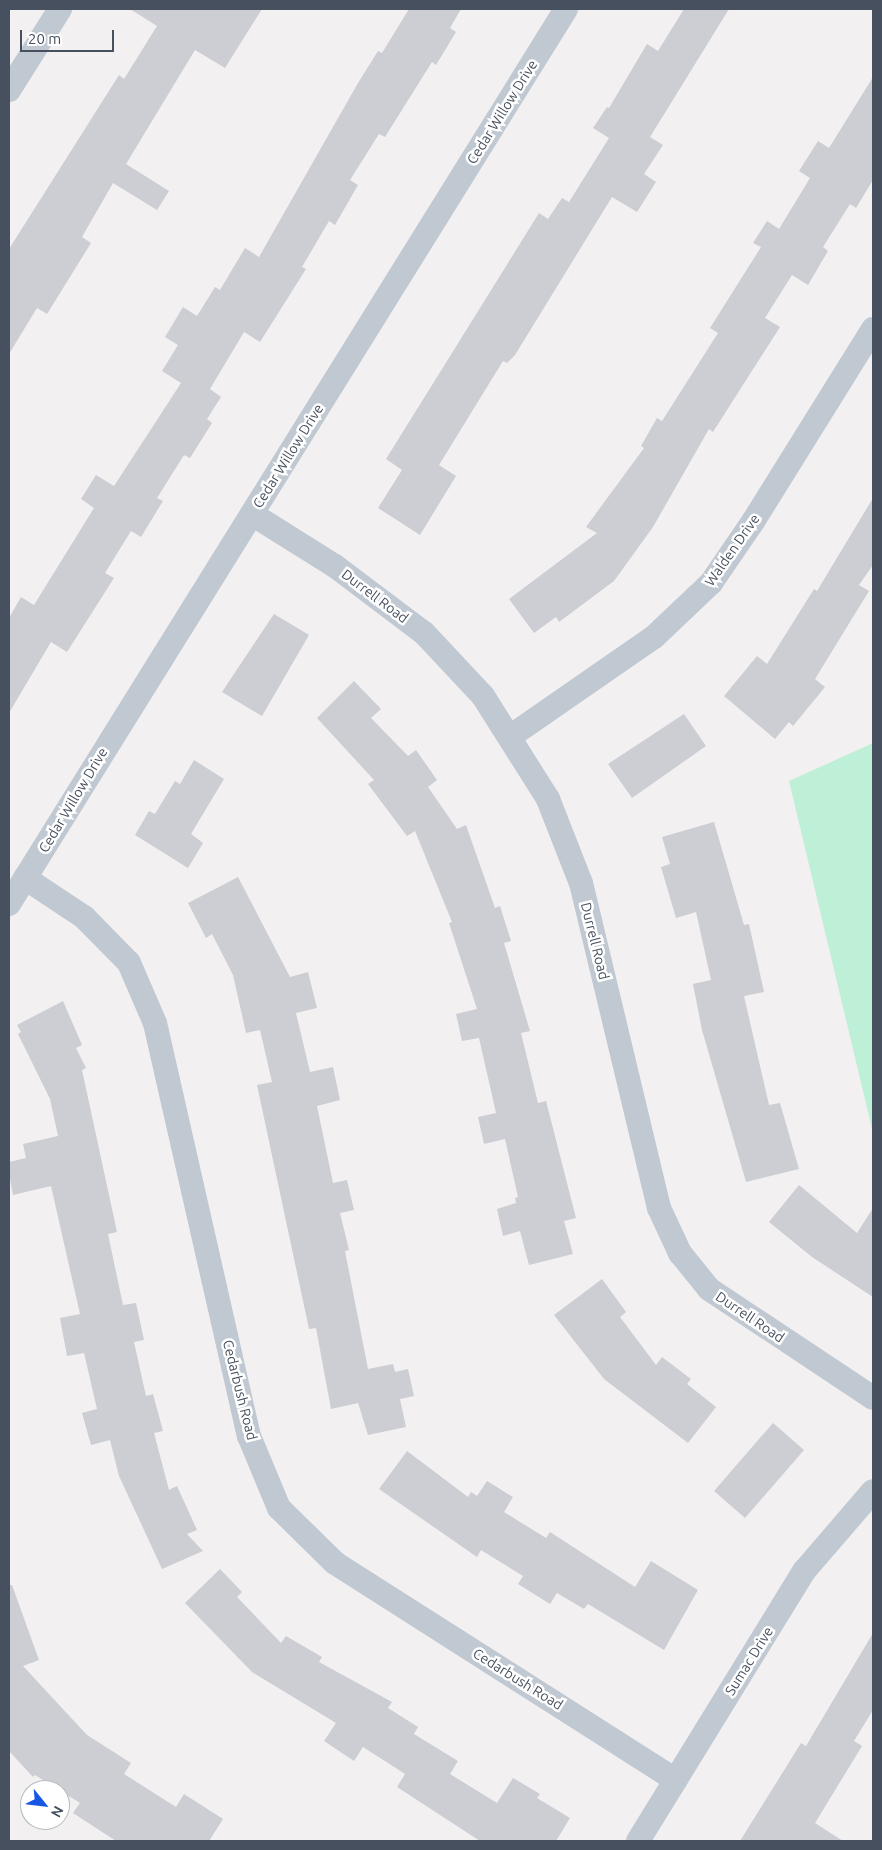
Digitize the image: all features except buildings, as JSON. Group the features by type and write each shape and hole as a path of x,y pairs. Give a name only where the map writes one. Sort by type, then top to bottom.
{"street":[{"path":"9,90 60,9"},
{"name":"Cedar Willow Drive","path":"9,904 566,9"},
{"name":"Walden Drive","path":"511,736 654,637 711,583 754,520 873,329"},
{"name":"Durrell Road","path":"252,514 335,566 424,633 483,696 511,736 548,799 581,883 655,1191 680,1253 708,1289 873,1398"},
{"name":"Cedarbush Road","path":"25,878 84,917 129,963 155,1023 249,1436 280,1508 335,1563 676,1780"},
{"name":"Sumac Drive","path":"638,1841 805,1570 873,1490"}],"green space":[{"path":"873,743 873,1133 789,781"}]}
